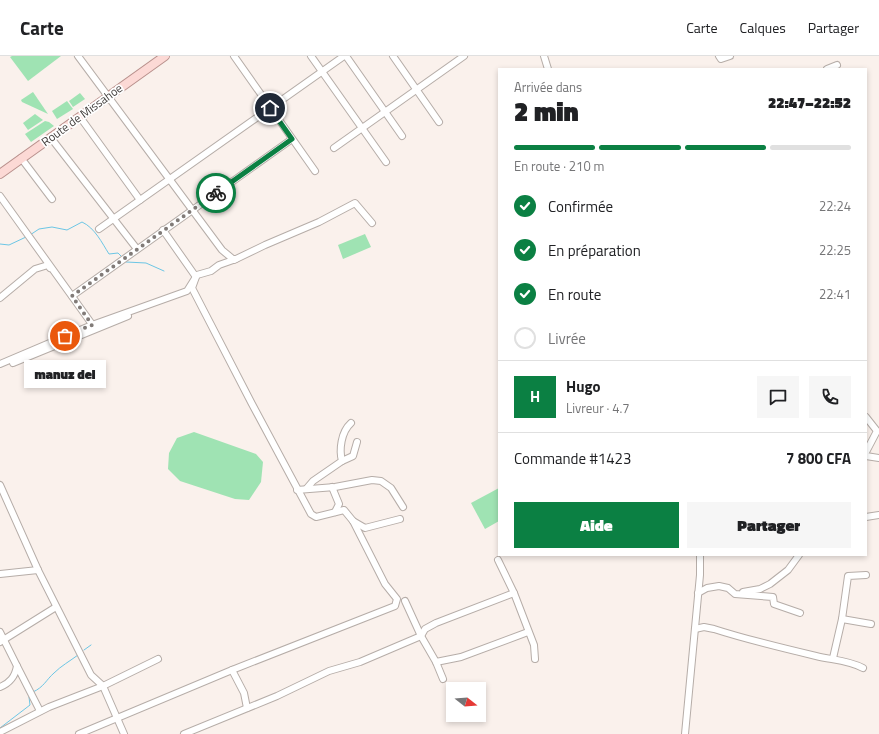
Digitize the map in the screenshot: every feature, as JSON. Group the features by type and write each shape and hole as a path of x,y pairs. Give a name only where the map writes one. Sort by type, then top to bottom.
{"main road":[{"name":"Route de Missahoe","path":"0,174 162,57"}],"street":[{"path":"78,56 222,250 234,260 265,244 319,222 355,203 372,223"},
{"path":"234,56 315,171"},
{"path":"311,56 386,162"},
{"path":"99,229 345,56 402,136"},
{"path":"393,56 439,122"},
{"path":"544,56 548,68"},
{"path":"719,56 722,59 730,56"},
{"path":"334,148 462,57"},
{"path":"830,68 837,65"},
{"path":"80,117 140,200"},
{"path":"51,138 137,249"},
{"path":"72,296 292,139"},
{"path":"21,158 52,199"},
{"path":"0,196 96,330"},
{"path":"0,364 92,325 187,292 197,275 211,271 219,265 285,240 309,228"},
{"path":"0,368 96,330 192,288 196,277 163,230"},
{"path":"30,273 0,298 35,269 48,265 92,325"},
{"path":"79,734 232,670 395,606 397,599 385,584 353,521 344,510 313,517 297,490 192,288"},
{"path":"867,418 877,431 867,450"},
{"path":"342,461 340,447 346,428 351,423"},
{"path":"306,488 313,481 342,461 353,456 357,442"},
{"path":"867,456 879,458"},
{"path":"297,490 306,488 332,487 372,480 381,481 391,488 404,507"},
{"path":"0,485 56,607 91,675 103,686 124,734"},
{"path":"332,487 339,504 335,512"},
{"path":"867,517 879,515"},
{"path":"353,521 365,528 400,519"},
{"path":"685,734 700,575 700,556"},
{"path":"736,594 760,589 770,584 788,570 798,556"},
{"path":"498,560 514,593 534,645 535,659"},
{"path":"0,574 38,570"},
{"path":"833,658 842,619 848,576 866,575"},
{"path":"698,593 707,588 719,586 728,588 736,594 773,597 774,604 800,613"},
{"path":"184,734 277,696 329,671 360,662 421,636 425,629 436,623 514,593"},
{"path":"405,601 421,636 436,662 442,679"},
{"path":"2,641 56,607"},
{"path":"842,619 871,624"},
{"path":"695,629 704,627 714,629 774,646 833,658 855,664 863,668"},
{"path":"0,632 2,641 17,666 40,711"},
{"path":"436,662 461,657 528,632"},
{"path":"0,732 40,711 103,686 158,659"},
{"path":"0,688 9,683 15,674 17,666"},
{"path":"232,670 244,693 247,708"}],"green space":[{"path":"61,56 28,81 10,57"},
{"path":"33,92 48,114 22,102 21,100"},
{"path":"80,93 85,99 73,107 69,101"},
{"path":"67,101 73,109 57,119 52,111"},
{"path":"35,114 43,120 28,130 23,123"},
{"path":"45,121 54,126 31,142 25,134"},
{"path":"365,234 371,247 343,259 338,245"},
{"path":"194,432 256,454 263,462 261,482 249,500 235,499 180,481 168,469 169,453 177,438"},
{"path":"498,489 498,522 485,529 471,503"}],"waterway":[{"path":"30,235 39,229 52,227 67,230 82,222 91,228 109,254 118,253 123,258"},
{"path":"0,244 9,245 26,237"},
{"path":"126,262 146,263 164,271"},
{"path":"84,650 91,645"},
{"path":"33,692 42,686 60,668 78,655"},
{"path":"0,728 30,705 29,697"}],"way so far":[{"path":"65,336 92,325 72,296 216,193"}],"place":[{"name":"manuz dei","path":"65,336"}],"route":[{"path":"216,193 292,139 270,108"}]}
